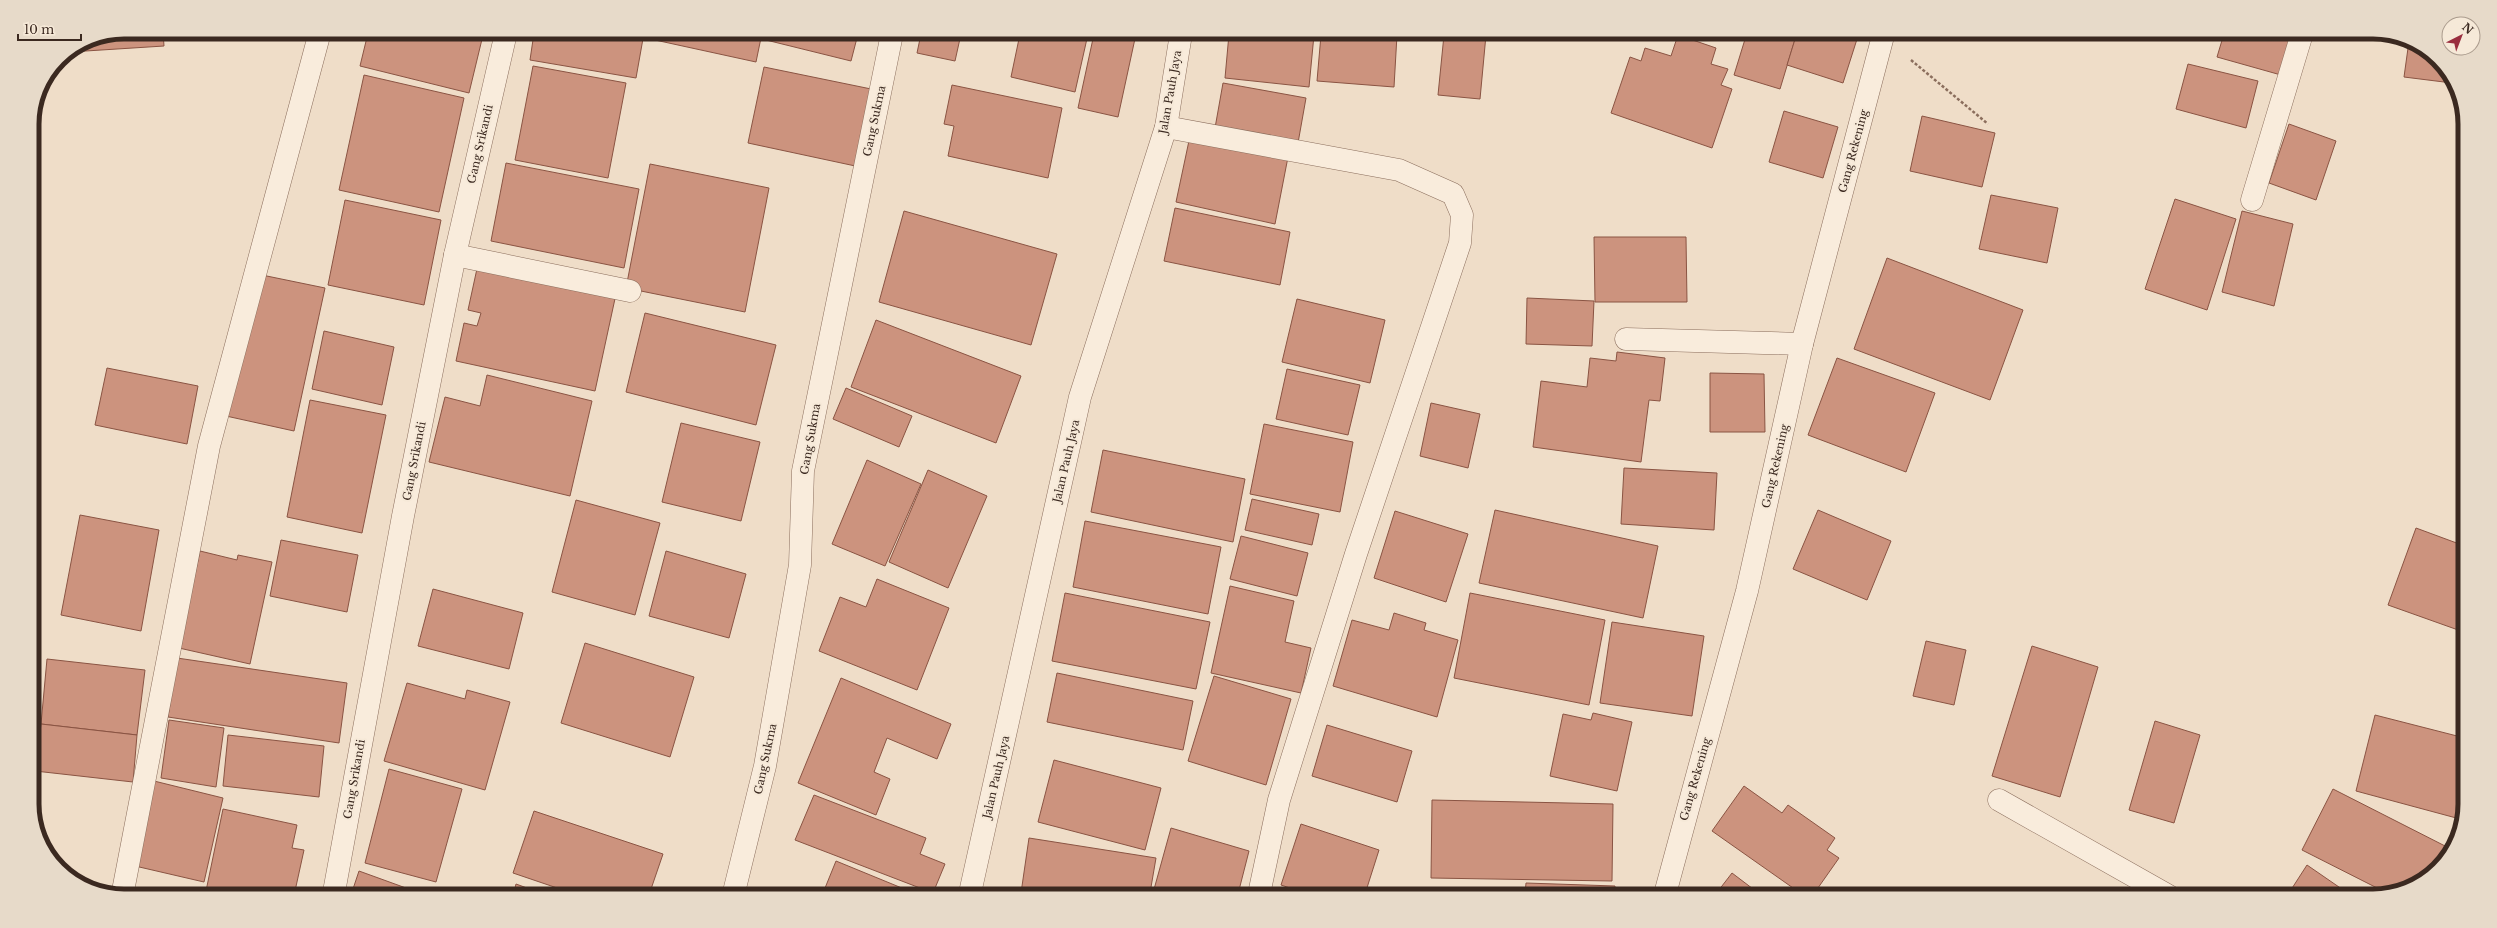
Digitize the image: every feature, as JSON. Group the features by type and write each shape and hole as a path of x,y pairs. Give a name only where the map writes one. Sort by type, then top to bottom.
{"street":[{"path":"123,889 209,446 318,39"},
{"name":"Gang Srikandi","path":"335,889 403,516 455,254 505,39"},
{"name":"Gang Sukma","path":"735,889 765,766 800,565 803,470 891,39"},
{"name":"Jalan Pauh Jaya","path":"971,889 1080,397 1166,127 1179,39"},
{"name":"Gang Rekening","path":"1666,889 1674,853 1747,591 1802,344 1882,39"},
{"path":"2252,200 2300,39"},
{"path":"1166,127 1399,170 1453,194 1462,215 1460,243 1356,554 1279,800 1260,889"},
{"path":"455,254 630,291"},
{"path":"1626,339 1802,344"},
{"path":"1999,800 2157,889"}],"path":[{"path":"1907,53 1910,59 1988,124"}],"building":[{"path":"124,39 164,39 164,46 79,51 91,45"},
{"path":"367,39 482,39 469,93 360,66"},
{"path":"533,39 643,39 636,78 530,60"},
{"path":"655,39 761,39 756,62"},
{"path":"766,39 857,39 851,61"},
{"path":"920,39 960,39 955,61 917,53"},
{"path":"1019,39 1087,39 1075,92 1011,77"},
{"path":"1093,39 1135,39 1118,117 1078,108"},
{"path":"1229,39 1314,39 1309,87 1225,78"},
{"path":"1321,39 1397,39 1394,87 1317,81"},
{"path":"1444,39 1486,39 1480,99 1438,95"},
{"path":"1677,39 1690,39 1716,48 1711,64 1728,69 1721,85 1732,89 1712,148 1611,113 1630,57 1641,61 1645,48 1671,56"},
{"path":"1745,39 1795,39 1780,89 1734,75"},
{"path":"1795,39 1857,39 1843,83 1787,65"},
{"path":"2222,39 2291,39 2281,75 2217,57"},
{"path":"2408,47 2420,53 2433,64 2447,82 2404,77"},
{"path":"2188,64 2258,81 2246,128 2176,109"},
{"path":"533,66 626,83 608,178 515,160"},
{"path":"764,67 876,90 860,167 748,143"},
{"path":"364,75 464,98 439,212 339,190"},
{"path":"1223,83 1306,98 1298,143 1215,128"},
{"path":"952,85 1062,108 1048,178 948,156 954,126 944,124"},
{"path":"1784,111 1838,127 1823,178 1769,162"},
{"path":"1922,116 1995,133 1982,187 1910,171"},
{"path":"2289,124 2336,141 2316,200 2269,183"},
{"path":"1190,136 1288,157 1275,224 1176,202"},
{"path":"506,163 639,189 624,268 491,241"},
{"path":"650,164 769,188 745,312 626,288"},
{"path":"1991,195 2058,208 2047,263 1979,249"},
{"path":"2175,199 2236,219 2207,310 2145,289"},
{"path":"345,200 441,220 424,305 328,285"},
{"path":"1175,208 1290,232 1280,285 1164,261"},
{"path":"904,211 1057,254 1031,345 879,302"},
{"path":"2242,211 2293,224 2274,306 2222,292"},
{"path":"1594,237 1686,237 1687,302 1595,302"},
{"path":"1887,258 2023,310 1990,400 1854,349"},
{"path":"478,264 616,294 595,391 456,361 464,323 477,326 481,313 468,310"},
{"path":"257,274 325,288 294,431 226,416"},
{"path":"1527,298 1594,301 1592,346 1526,344"},
{"path":"1297,299 1385,320 1370,383 1282,362"},
{"path":"645,313 776,345 756,425 626,392"},
{"path":"876,320 1021,376 996,443 851,387"},
{"path":"324,331 394,347 382,405 312,389"},
{"path":"1617,352 1665,358 1660,401 1649,400 1641,462 1533,447 1541,381 1587,387 1590,358 1616,361"},
{"path":"1837,358 1935,393 1906,472 1808,435"},
{"path":"107,368 198,386 187,444 95,425"},
{"path":"1287,369 1360,385 1348,435 1276,419"},
{"path":"1710,373 1764,374 1765,432 1710,432"},
{"path":"487,375 592,401 570,496 429,462 445,397 480,406"},
{"path":"846,388 912,416 899,447 833,419"},
{"path":"310,400 386,415 362,533 287,517"},
{"path":"1431,403 1480,414 1468,468 1420,456"},
{"path":"681,423 760,442 741,521 662,502"},
{"path":"1264,424 1353,442 1340,512 1250,494"},
{"path":"1103,450 1245,479 1233,542 1091,512"},
{"path":"867,460 921,484 885,566 832,544"},
{"path":"1624,468 1717,473 1714,530 1621,524"},
{"path":"928,470 987,496 948,588 889,562"},
{"path":"1252,499 1319,514 1312,545 1245,530"},
{"path":"576,500 660,523 635,615 552,592"},
{"path":"1495,510 1658,546 1643,618 1479,583"},
{"path":"1818,510 1891,541 1867,600 1793,569"},
{"path":"1395,511 1468,534 1446,602 1374,578"},
{"path":"80,515 159,530 141,631 61,615"},
{"path":"1085,521 1221,547 1208,614 1073,587"},
{"path":"2416,528 2458,544 2458,630 2388,605"},
{"path":"1241,536 1308,553 1297,596 1230,579"},
{"path":"281,540 358,555 347,612 270,596"},
{"path":"200,551 237,560 238,555 272,562 250,664 179,648"},
{"path":"666,551 746,574 729,638 649,616"},
{"path":"877,579 949,608 917,690 819,651 840,597 866,607"},
{"path":"1230,586 1294,601 1285,642 1311,648 1301,693 1211,673"},
{"path":"433,589 523,613 509,669 418,646"},
{"path":"1065,593 1210,622 1196,689 1052,661"},
{"path":"1470,593 1605,620 1589,705 1454,678"},
{"path":"1394,613 1426,623 1424,630 1458,640 1437,717 1333,686 1352,620 1389,630"},
{"path":"1612,622 1704,636 1692,716 1600,703"},
{"path":"1926,641 1966,650 1954,705 1913,696"},
{"path":"585,643 694,677 670,757 561,723"},
{"path":"2032,646 2098,667 2060,797 1992,776"},
{"path":"177,658 347,683 339,743 168,717"},
{"path":"47,659 145,670 137,735 41,724"},
{"path":"1057,673 1193,701 1183,750 1047,722"},
{"path":"1214,676 1291,699 1266,785 1188,761"},
{"path":"841,678 951,724 937,759 887,738 874,772 890,779 876,815 798,783"},
{"path":"407,683 465,699 467,690 510,702 485,790 384,761"},
{"path":"1593,713 1632,722 1617,791 1550,776 1563,714 1591,720"},
{"path":"2375,715 2458,736 2458,804 2456,818 2356,791"},
{"path":"169,720 224,728 216,787 161,778"},
{"path":"2155,721 2200,735 2174,823 2129,810"},
{"path":"41,724 137,735 133,782 39,771 39,740"},
{"path":"1327,725 1412,751 1397,802 1312,776"},
{"path":"228,735 324,746 319,797 223,786"},
{"path":"1054,760 1161,788 1145,850 1038,822"},
{"path":"389,769 462,789 436,882 365,863"},
{"path":"154,781 223,798 204,882 135,866"},
{"path":"1744,786 1782,813 1788,805 1835,838 1827,850 1839,858 1817,889 1794,889 1712,831"},
{"path":"2333,789 2446,847 2433,864 2420,875 2406,883 2378,889 2302,850"},
{"path":"814,795 926,838 920,854 945,864 935,889 923,889 795,840"},
{"path":"1432,800 1613,804 1612,881 1431,878"},
{"path":"223,809 297,825 292,848 304,850 295,889 206,889"},
{"path":"534,811 663,854 651,889 560,889 513,873"},
{"path":"1301,824 1379,850 1367,889 1293,889 1281,885"},
{"path":"1171,828 1249,851 1239,889 1154,889"},
{"path":"1029,838 1156,858 1151,889 1022,889"},
{"path":"836,861 904,889 825,889"},
{"path":"2307,865 2342,889 2292,889"},
{"path":"359,871 409,889 353,889"},
{"path":"1732,873 1753,889 1720,889"},
{"path":"1526,883 1615,886 1615,889 1525,889"},
{"path":"516,884 530,889 515,889"}]}
